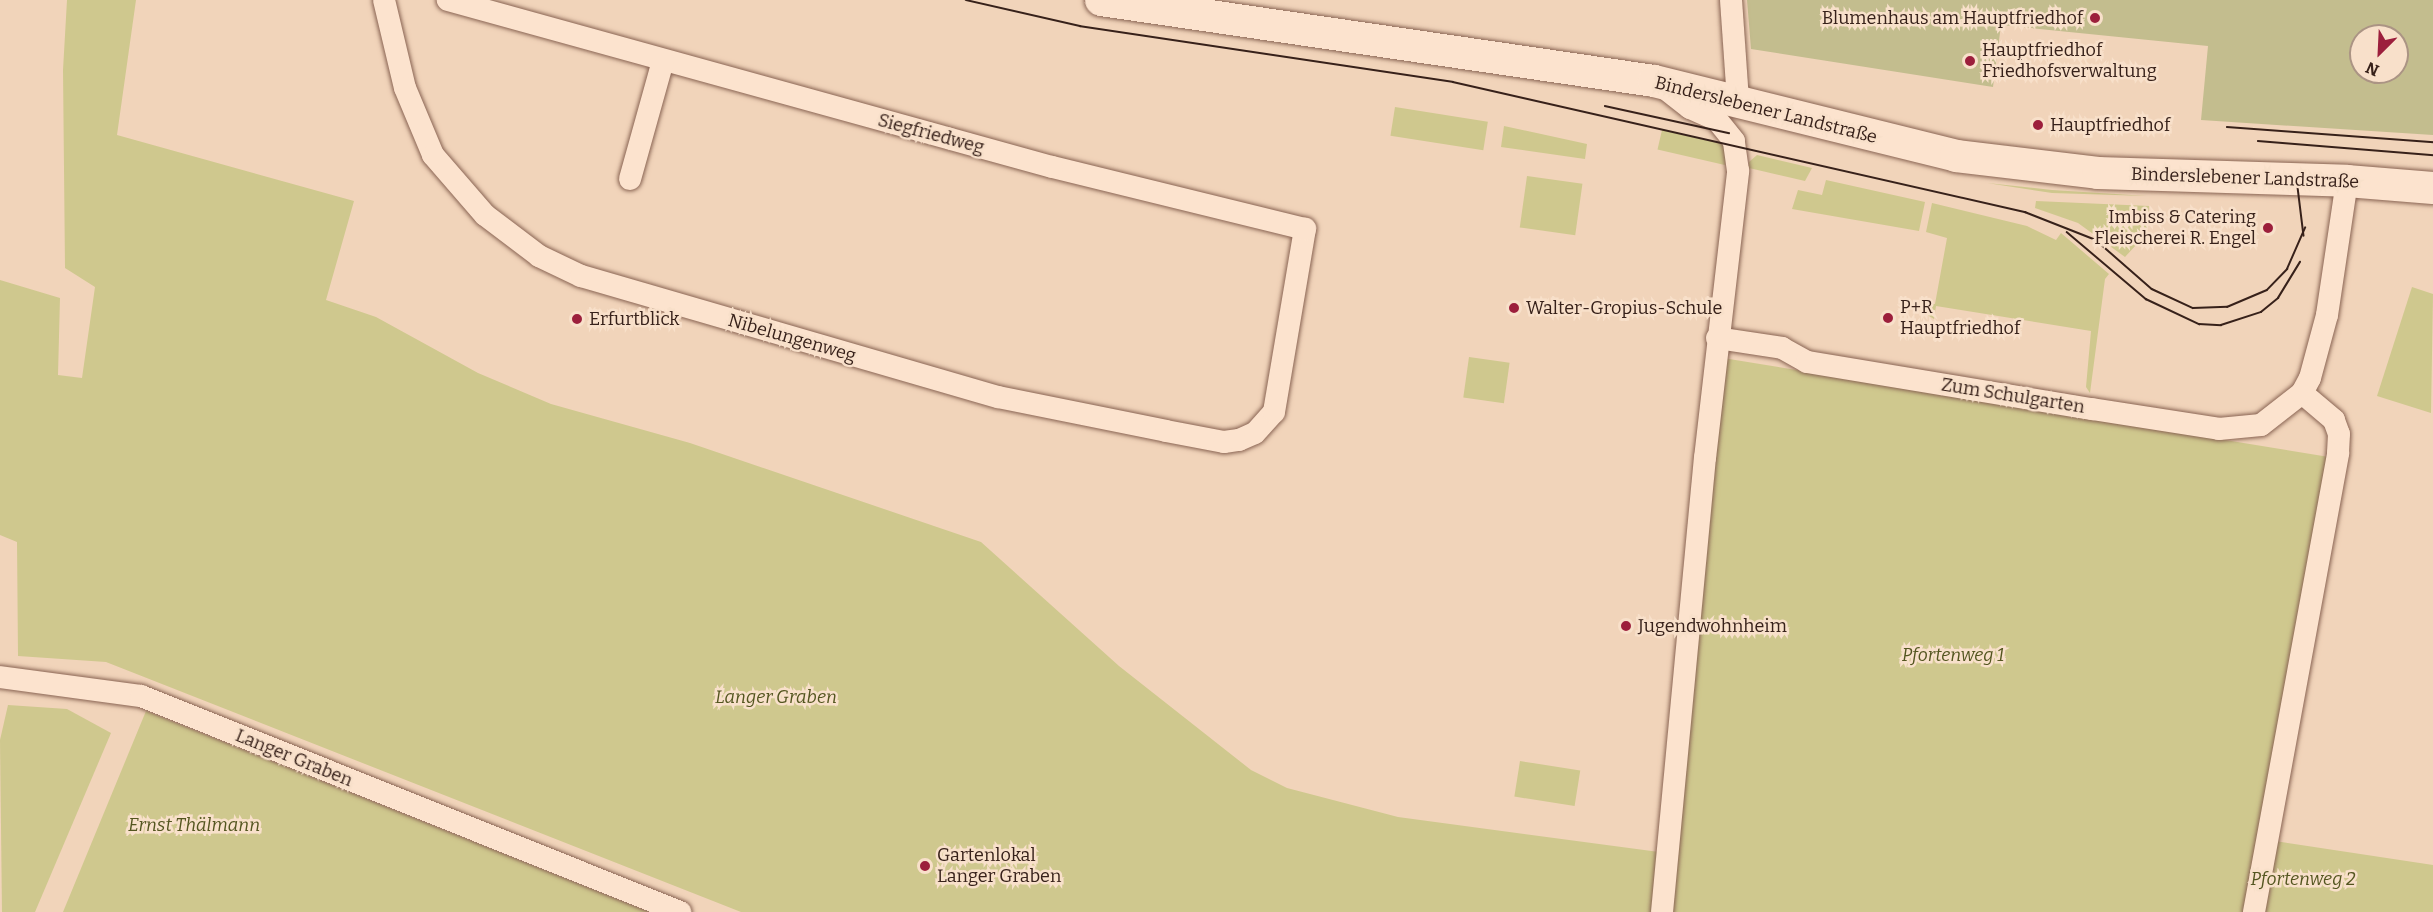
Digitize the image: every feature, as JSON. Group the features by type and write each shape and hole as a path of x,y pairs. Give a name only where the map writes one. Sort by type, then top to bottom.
{"main road":[{"name":"Binderslebener Landstraße","path":"1101,0 1654,81 1738,100 1911,147 1967,157 2098,173 2348,181 2433,188"}],"street":[{"name":"Nibelungenweg","path":"384,0 405,88 433,154 470,200 510,235 539,256 602,284 998,397 1224,442 1255,433 1274,412 1287,342"},
{"name":"Siegfriedweg","path":"448,0 1052,167 1305,229 1287,342"},
{"path":"1731,0 1738,100"},
{"path":"630,179 663,61"},
{"path":"1654,81 1690,108 1717,120 1735,145 1738,171 1717,338 1662,912"},
{"path":"2254,912 2338,453 2339,434 2334,420 2302,393 2326,315 2348,181"},
{"name":"Zum Schulgarten","path":"1717,338 1782,348 1807,362 2219,429 2262,425 2302,393"},
{"name":"Langer Graben","path":"0,677 141,696 680,912"}],"green space":[{"name":"Langer Graben","path":"67,0 136,0 117,135 354,201 326,300 376,317 478,373 551,404 690,443 981,542 1119,666 1251,770 1287,788 1398,817 1659,852 1652,912 741,912 106,662 18,656 17,542 0,535 0,280 60,298 58,375 82,378 95,287 65,268 63,70"},
{"path":"1395,107 1488,122 1483,150 1390,136"},
{"path":"1504,126 1587,144 1585,159 1501,147"},
{"path":"1662,130 1729,146 1725,165 1658,149"},
{"path":"1757,155 1812,168 1805,181 1749,168 1749,162"},
{"path":"1527,176 1582,184 1575,235 1520,227"},
{"path":"1826,180 1925,202 1919,231 1792,209 1798,190 1822,195"},
{"path":"1987,183 2052,190 2147,196 2052,193"},
{"path":"2036,201 2149,206 2147,233 2125,257 2078,223 2035,208"},
{"path":"1932,203 2027,226 2056,240 2061,233 2109,274 2105,279 2090,393 2086,387 2091,331 1936,306 1934,319 1924,313 1923,303 1935,304 1947,238 1926,232"},
{"path":"2412,287 2433,294 2431,413 2377,396"},
{"path":"1469,357 1510,363 1504,403 1463,398"},
{"name":"Pfortenweg 1","path":"1723,358 2329,457 2245,912 1669,912"},
{"path":"8,705 67,709 111,733 35,912 2,912 0,740"},
{"name":"Ernst Thälmann","path":"146,711 649,912 63,912"},
{"path":"1520,761 1580,771 1575,806 1514,797"},
{"name":"Pfortenweg 2","path":"2275,841 2433,865 2433,912 2264,912"}],"shaded area":[{"path":"1747,0 2433,0 2433,135 2201,120 2208,46 2001,25 1993,87 1751,49"}],"tram line":[{"path":"966,0 1080,26 1453,82 2025,212 2096,240 2152,289 2193,308 2227,307 2267,290 2287,269 2305,228"},
{"path":"1605,106 1729,133"},
{"path":"2227,127 2433,142"},
{"path":"2258,141 2433,155"},
{"path":"2297,179 2304,236"},
{"path":"2067,232 2146,299 2199,324 2221,325 2261,312 2278,298 2300,262"}],"place":[{"name":"Blumenhaus am Hauptfriedhof","path":"2095,18"},
{"name":"Hauptfriedhof Friedhofsverwaltung","path":"1970,61"},
{"name":"Hauptfriedhof","path":"2038,125"},
{"name":"Imbiss & Catering Fleischerei R. Engel","path":"2268,228"},
{"name":"Walter-Gropius-Schule","path":"1514,308"},
{"name":"P+R Hauptfriedhof","path":"1888,318"},
{"name":"Erfurtblick","path":"577,319"},
{"name":"Jugendwohnheim","path":"1626,626"},
{"name":"Gartenlokal Langer Graben","path":"925,866"}]}
